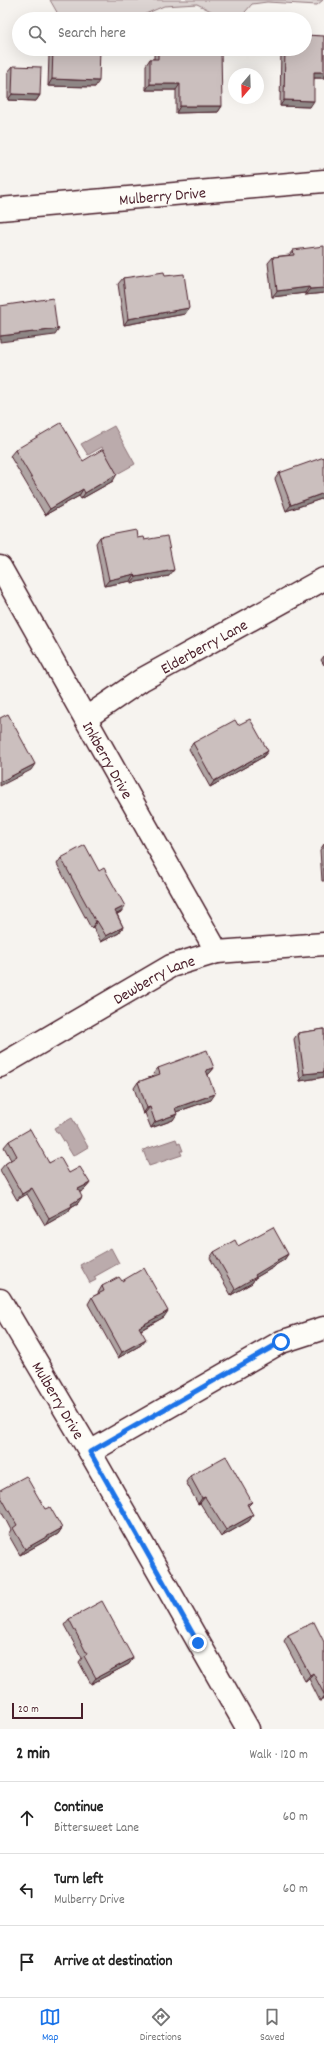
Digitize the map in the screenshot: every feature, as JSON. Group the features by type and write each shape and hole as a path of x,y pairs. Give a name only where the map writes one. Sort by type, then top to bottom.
{"street":[{"name":"Mulberry Drive","path":"0,209 324,182"},
{"name":"Inkberry Drive","path":"0,567 217,952"},
{"name":"Elderberry Lane","path":"86,718 143,679 324,579"},
{"name":"Dewberry Lane","path":"0,1066 171,966 217,952 324,944"},
{"name":"Mulberry Drive","path":"0,1300 90,1452 248,1729"},
{"path":"90,1452 281,1342 324,1328"}],"shaded area":[{"path":"50,0 323,0 317,5 267,2 252,4 245,12 213,12 197,4 164,6 150,12 57,12"},
{"path":"114,426 135,464 117,474 102,447 88,455 81,444"},
{"path":"72,1118 88,1147 73,1156 59,1133 57,1133 54,1128"},
{"path":"176,1139 178,1144 180,1143 183,1151 180,1151 182,1155 149,1166 143,1150"},
{"path":"111,1248 119,1263 94,1277 96,1280 90,1283 80,1265"}],"building":[{"path":"312,35 324,36 324,72 314,72 314,101 284,100 285,56 312,56"},
{"path":"53,56 100,56 99,81 52,79"},
{"path":"158,56 221,56 222,106 180,106 180,84 150,84 150,59 158,59"},
{"path":"13,66 41,67 40,95 12,94"},
{"path":"324,246 324,288 310,289 309,287 277,291 273,257 294,255 293,250"},
{"path":"164,272 165,276 184,274 189,308 128,319 123,278"},
{"path":"53,298 57,328 59,329 0,336 0,306"},
{"path":"61,423 83,461 103,449 117,474 85,493 83,489 50,509 15,450"},
{"path":"324,457 324,493 291,505 279,473"},
{"path":"136,530 137,538 143,537 144,540 167,536 174,570 136,577 135,574 109,580 100,537"},
{"path":"8,714 35,764 0,782 0,718"},
{"path":"250,719 268,751 214,781 193,743 235,720 238,725"},
{"path":"85,845 99,871 104,868 125,906 115,911 123,927 106,936 97,921 96,922 61,858"},
{"path":"324,1029 324,1072 304,1074 298,1033"},
{"path":"207,1050 214,1068 206,1070 215,1094 175,1108 177,1114 155,1122 150,1107 147,1108 138,1082 160,1074 158,1068"},
{"path":"30,1129 49,1163 60,1157 69,1173 80,1167 90,1183 78,1189 82,1197 71,1204 72,1206 49,1218 32,1188 22,1194 5,1164 17,1156 9,1141"},
{"path":"273,1227 288,1254 255,1275 256,1277 235,1289 214,1252 235,1240 238,1246"},
{"path":"144,1268 168,1311 139,1327 146,1339 122,1352 92,1297 104,1291 102,1286 119,1277 122,1281"},
{"path":"226,1456 252,1502 247,1504 253,1515 226,1530 205,1497 202,1498 190,1476"},
{"path":"26,1476 45,1509 50,1507 62,1528 25,1549 13,1528 17,1525 0,1495 0,1490"},
{"path":"102,1601 133,1658 96,1678 84,1656 87,1654 69,1619"},
{"path":"314,1622 324,1642 324,1694 313,1673 310,1675 288,1635"}],"route":[{"path":"198,1643 90,1452 155,1416 281,1342"}]}
